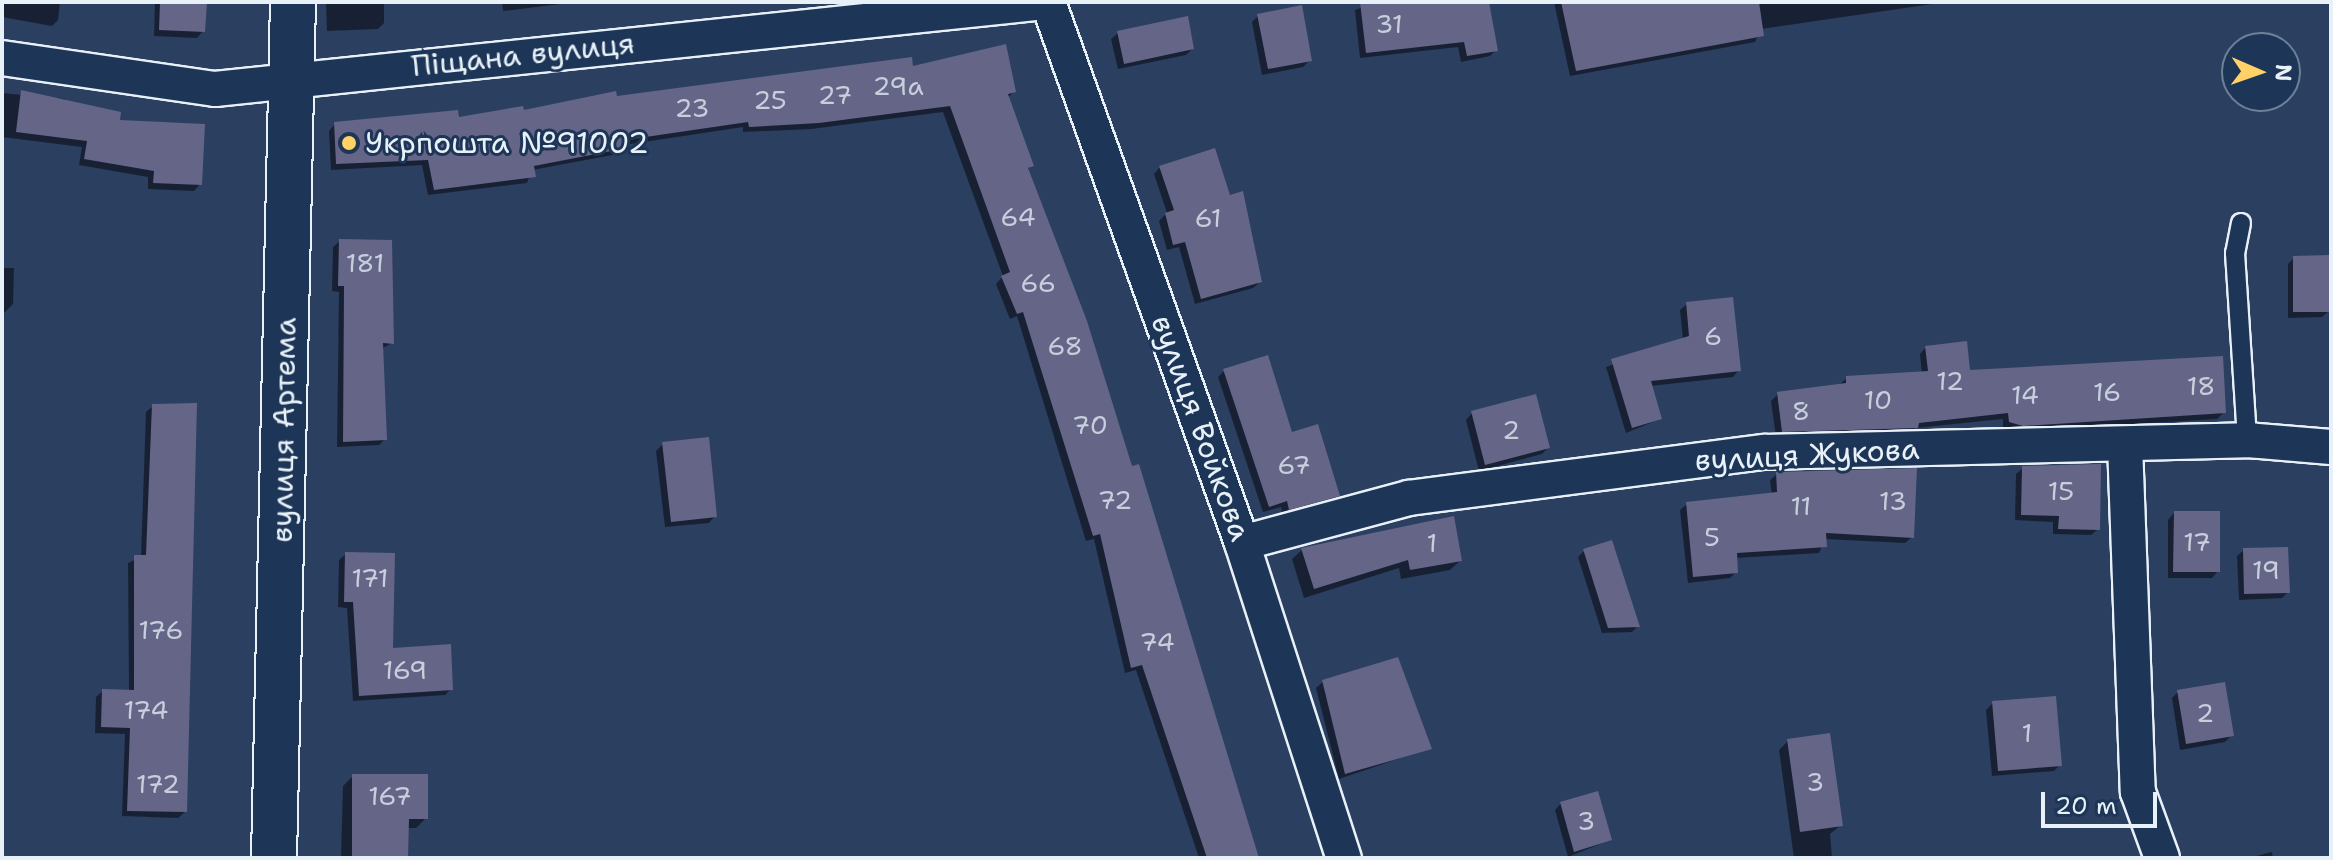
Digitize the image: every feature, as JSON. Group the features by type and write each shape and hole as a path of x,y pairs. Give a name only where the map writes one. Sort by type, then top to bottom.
{"street":[{"name":"вулиця Артема","path":"274,858 293,2"},
{"name":"Піщана вулиця","path":"2,58 215,89 291,78 1047,2"},
{"name":"вулиця Войкова","path":"1047,2 1242,543 1344,858"},
{"name":"вулиця Жукова","path":"1242,543 1409,498 1764,452 2247,440 2331,447"},
{"path":"2125,444 2138,792 2162,858"}],"lane":[{"path":"2241,223 2235,253 2247,440"}],"building":[{"path":"160,2 207,2 205,32 159,30"},
{"path":"1360,2 1489,2 1498,51 1467,56 1464,42 1366,53"},
{"path":"1561,2 1759,2 1764,36 1576,71"},
{"path":"1302,5 1312,61 1268,69 1257,14"},
{"path":"1188,16 1194,49 1124,64 1117,31"},
{"path":"1006,44 1016,92 1008,94 1034,166 1028,168 1087,321 1132,466 1139,464 1259,858 1207,858 1142,665 1131,668 1100,534 1093,536 1023,312 1017,314 1001,276 1010,272 950,106 819,123 749,127 748,122 625,140 627,148 534,166 536,177 434,190 428,160 336,164 334,122 458,110 459,117 523,106 524,110 616,91 617,96 912,57 913,66"},
{"path":"21,90 121,112 120,120 205,124 202,185 153,183 154,171 84,159 87,141 16,132"},
{"path":"1215,148 1230,195 1243,191 1262,282 1201,299 1185,242 1173,245 1165,213 1174,210 1159,166"},
{"path":"339,239 392,240 394,344 383,343 387,440 343,442 344,286 338,286"},
{"path":"2330,255 2331,312 2293,312 2293,256"},
{"path":"1733,297 1741,371 1651,381 1662,419 1632,428 1611,359 1689,336 1686,302"},
{"path":"1967,341 1970,370 2223,356 2226,413 2023,426 2009,422 2008,413 1919,423 1918,428 1782,432 1777,392 1846,383 1846,376 1928,371 1925,346"},
{"path":"1268,355 1292,432 1318,424 1340,496 1289,510 1287,501 1269,507 1223,369"},
{"path":"1536,394 1550,448 1485,465 1471,411"},
{"path":"197,403 187,812 127,811 130,728 101,727 102,689 134,690 134,555 146,555 152,404"},
{"path":"709,437 717,517 671,522 662,442"},
{"path":"2101,464 2100,530 2058,529 2059,516 2021,515 2022,466"},
{"path":"1917,468 1914,538 1826,533 1827,547 1737,553 1738,573 1693,577 1686,502 1777,492 1776,472"},
{"path":"2174,511 2220,511 2220,572 2173,572"},
{"path":"1454,516 1462,561 1410,570 1408,560 1314,589 1301,548"},
{"path":"1612,540 1640,627 1608,628 1583,549"},
{"path":"2288,547 2290,593 2244,594 2243,548"},
{"path":"345,552 395,553 393,648 451,644 453,690 359,696 353,602 344,602"},
{"path":"1398,657 1432,749 1345,774 1322,680"},
{"path":"2225,682 2234,736 2186,744 2177,690"},
{"path":"2056,696 2062,766 1998,771 1992,701"},
{"path":"1830,733 1843,826 1800,832 1787,739"},
{"path":"352,774 428,774 428,819 409,819 408,858 352,858"},
{"path":"1598,791 1612,840 1574,852 1560,802"}],"place":[{"name":"Укрпошта №91002","path":"349,143"}]}
